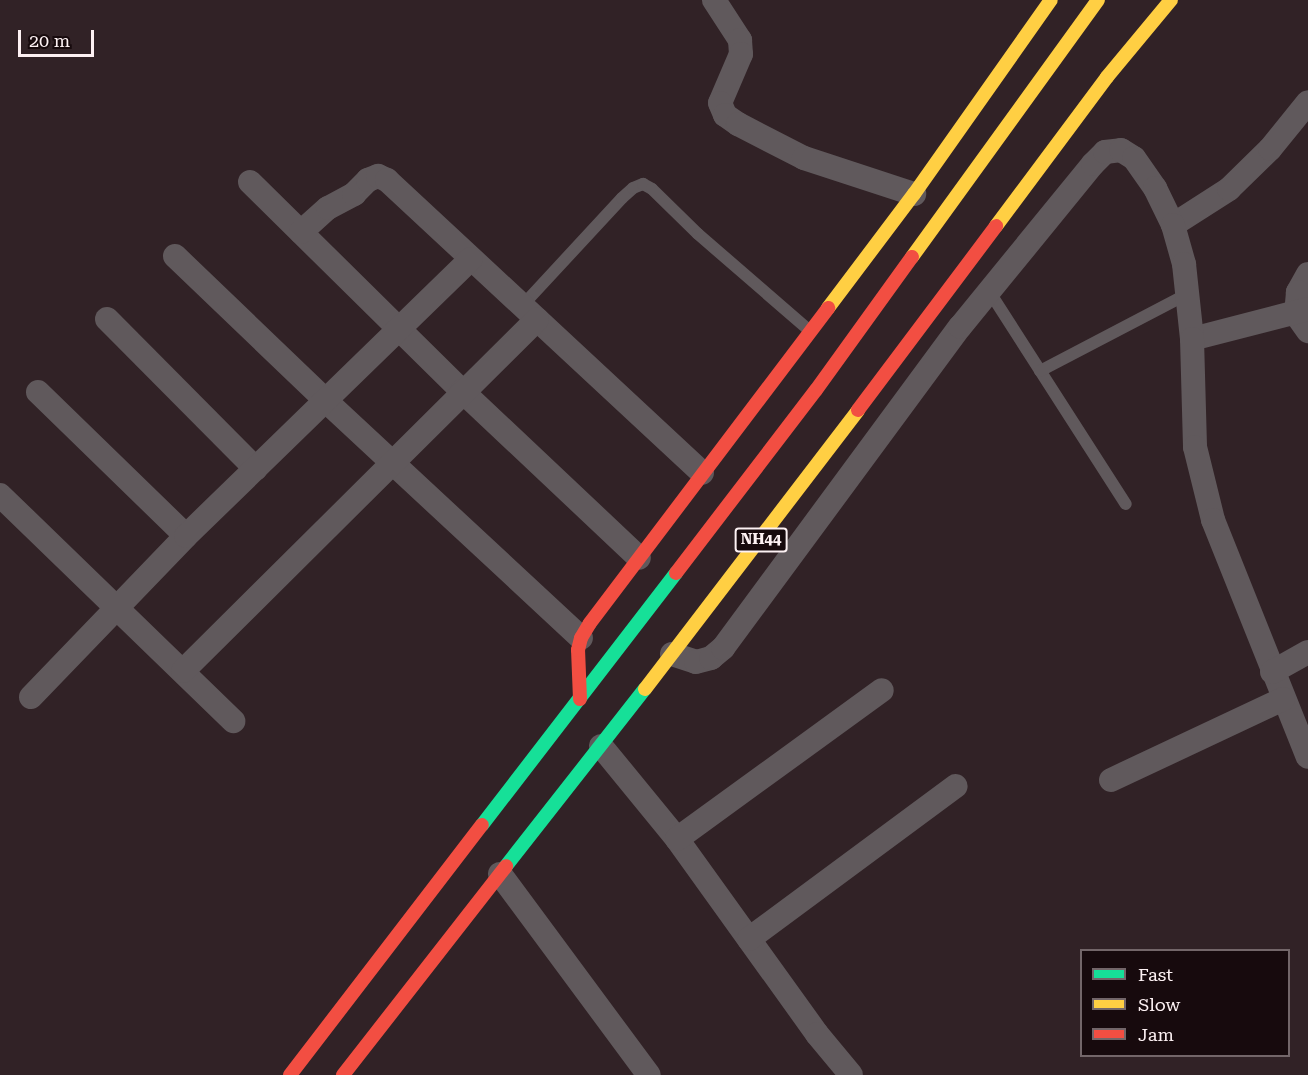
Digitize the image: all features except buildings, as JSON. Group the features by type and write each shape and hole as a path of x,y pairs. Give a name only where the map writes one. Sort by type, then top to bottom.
{"main road":[{"path":"580,699 578,650 581,638 702,473 914,194 1051,0"},
{"name":"NH44","path":"290,1075 816,390 1098,0"},
{"name":"NH44","path":"344,1075 757,546 1107,77 1171,0"}],"street":[{"path":"714,0 740,40 741,54 720,103 725,115 804,158 914,194"},
{"path":"1173,225 1229,189 1270,149 1308,102"},
{"path":"672,654 696,662 711,658 723,648 988,291 1105,152 1121,150 1134,158 1155,188 1173,225 1184,264 1192,339 1198,457 1213,520 1308,757"},
{"path":"302,232 328,208 354,194 368,180 378,176 387,180 702,473"},
{"path":"250,182 462,391 639,558"},
{"path":"175,256 326,401 581,638"},
{"path":"31,697 186,536 471,259"},
{"path":"1192,339 1304,318 1298,292 1308,274"},
{"path":"183,671 462,391 529,312"},
{"path":"106,320 256,469"},
{"path":"38,392 186,536"},
{"path":"0,495 233,721"},
{"path":"1272,672 1308,652"},
{"path":"677,839 882,690"},
{"path":"1112,780 1283,699"},
{"path":"601,746 677,839 817,1034 851,1075"},
{"path":"749,939 956,786"},
{"path":"501,874 649,1075"}],"lane":[{"path":"529,312 622,198 633,188 643,184 652,189 699,234 810,331"},
{"path":"988,291 1126,504"},
{"path":"1040,371 1187,294"}],"traffic: fast":[{"path":"482,825 676,573"},
{"path":"506,866 645,689"}],"traffic: slow":[{"path":"828,308 914,194 1051,0"},
{"path":"912,257 1098,0"},
{"path":"996,226 1107,77 1171,0"},
{"path":"645,689 858,410"}],"traffic: jam":[{"path":"858,410 996,226"},
{"path":"676,573 816,390 912,257"},
{"path":"580,699 578,650 581,638 590,623 828,308"},
{"path":"290,1075 482,825"},
{"path":"343,1075 506,866"}]}
